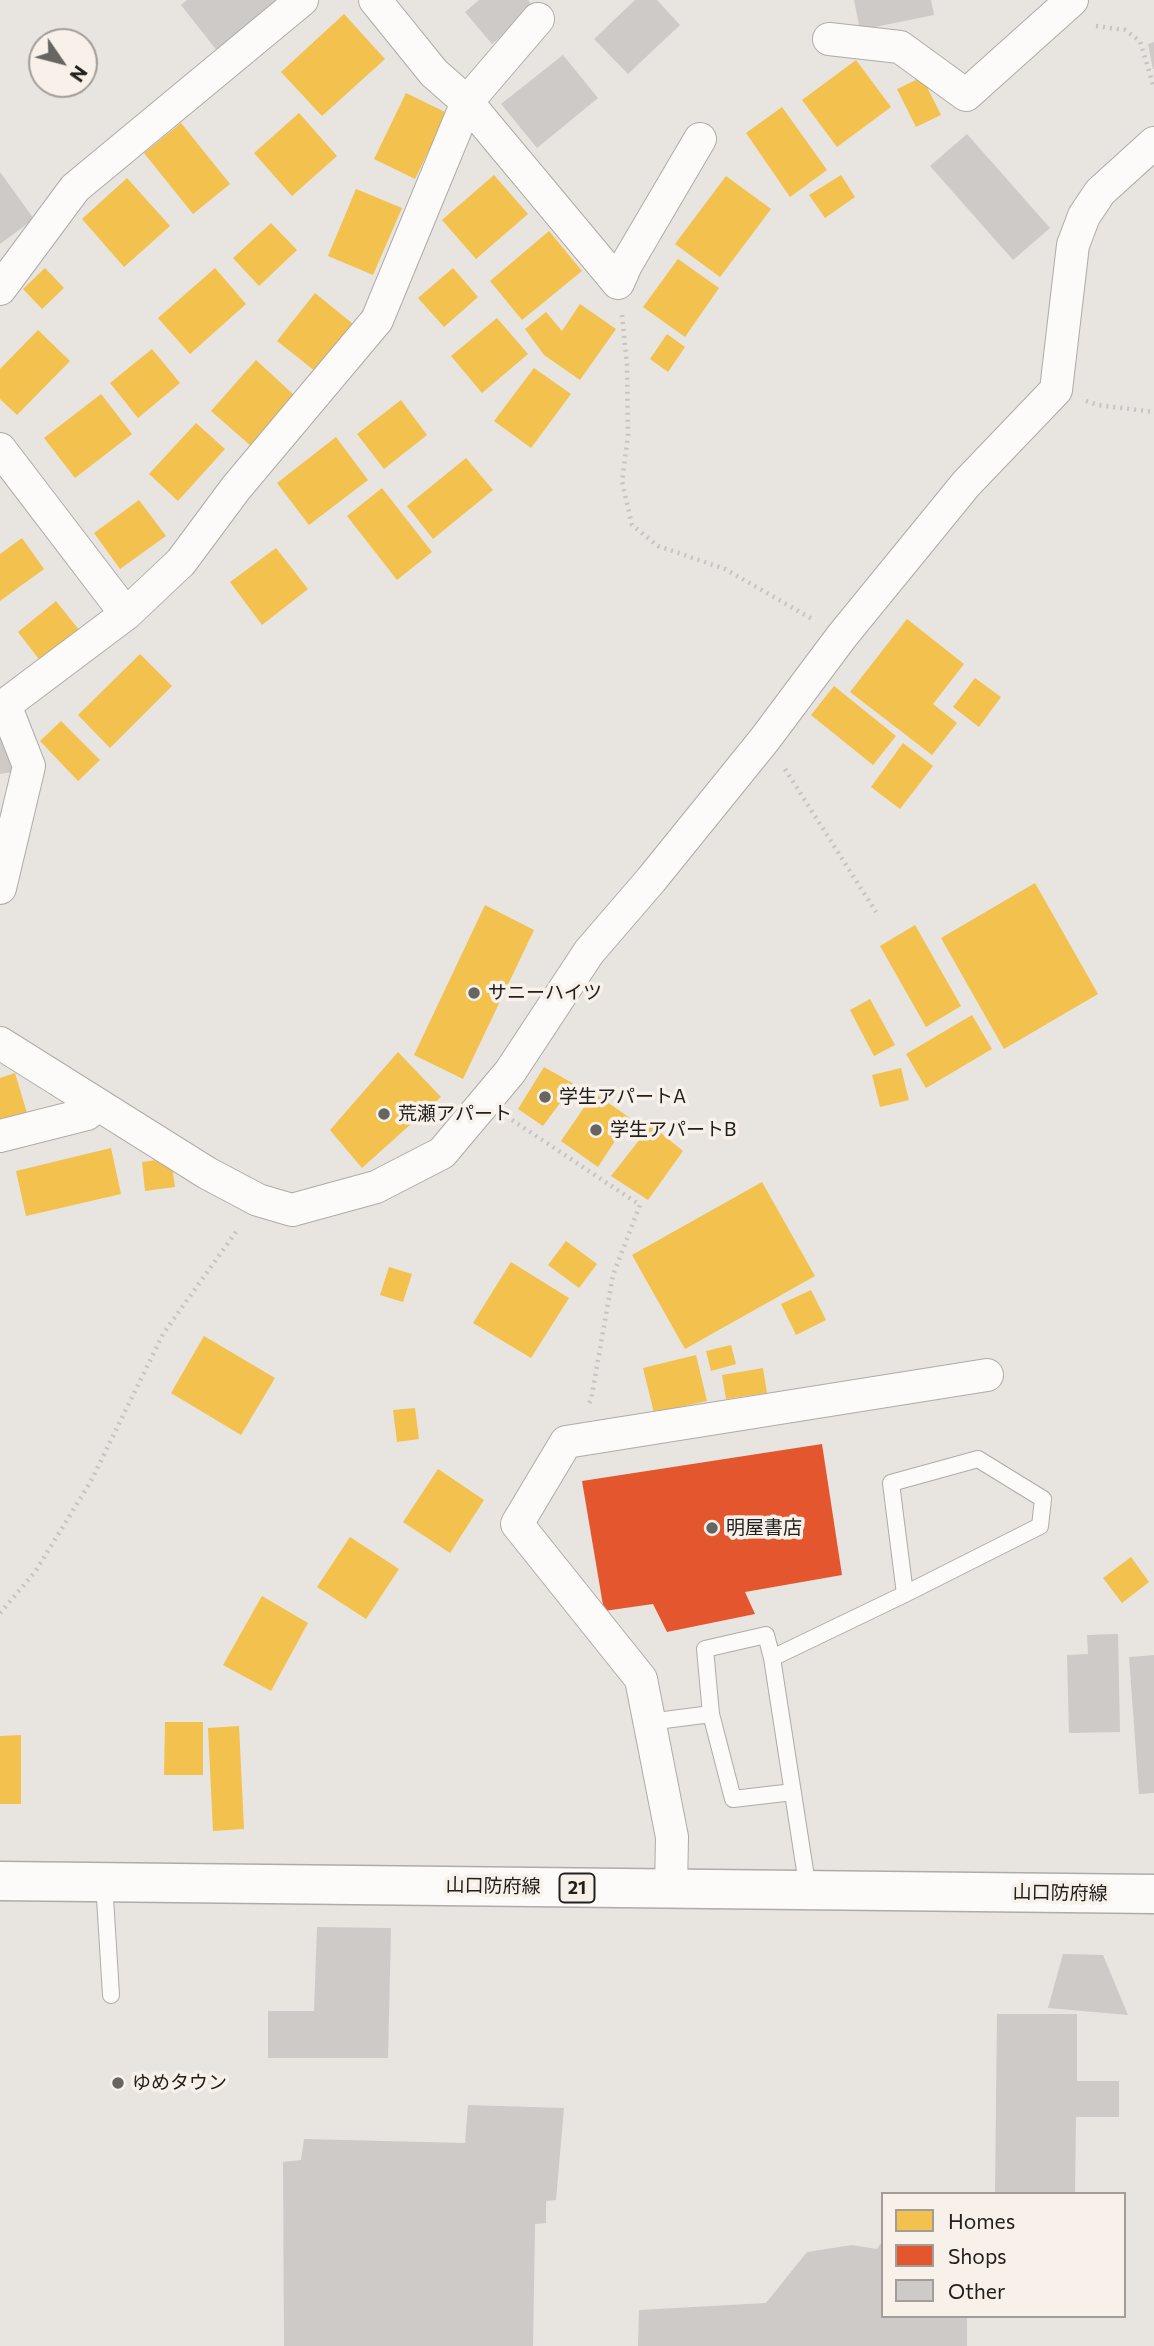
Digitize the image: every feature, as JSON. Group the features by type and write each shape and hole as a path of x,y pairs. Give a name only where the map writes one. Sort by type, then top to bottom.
{"main road":[{"name":"山口防府線","path":"0,1881 1154,1894"}],"street":[{"path":"0,289 75,188 302,0"},
{"path":"375,0 434,73 467,102 618,283 700,139"},
{"path":"829,39 900,47 966,95 1069,3"},
{"path":"0,888 29,766 5,705 126,614 181,562 236,488 377,320 467,102 538,19"},
{"path":"0,1043 207,1173 258,1199 292,1210 376,1187 442,1153 510,1072 589,952 765,739 842,636 966,484 1056,390 1073,246 1084,216 1100,192 1154,143"},
{"path":"0,449 126,614"},
{"path":"0,1136 87,1114 97,1104"},
{"path":"671,1889 672,1837 641,1679 517,1524 566,1442 987,1376"}],"lane":[{"path":"772,1658 905,1594 1040,1526 1044,1499 978,1459 891,1483 905,1594"},
{"path":"793,1792 733,1800 711,1714 705,1649 766,1635 772,1658 793,1792 808,1890"},
{"path":"649,1723 711,1714"},
{"path":"104,1882 111,1995"}],"path":[{"path":"1069,3 1097,27 1125,30 1140,41 1154,88"},
{"path":"618,283 628,435 622,482 632,524 658,546 725,569 842,636"},
{"path":"1056,390 1098,405 1154,412"},
{"path":"765,739 876,912"},
{"path":"485,1102 640,1205 612,1275 591,1400 566,1442"},
{"path":"0,1613 35,1572 91,1481 163,1334 258,1199"}],"building: Homes":[{"path":"344,14 385,59 322,116 281,72"},
{"path":"856,60 891,107 837,147 802,100"},
{"path":"922,77 941,115 916,127 897,89"},
{"path":"406,93 447,113 415,179 374,159"},
{"path":"782,107 827,170 790,197 746,133"},
{"path":"299,113 337,156 292,196 254,153"},
{"path":"181,123 230,184 193,214 144,153"},
{"path":"494,175 528,214 476,259 442,220"},
{"path":"841,175 855,197 825,218 809,195"},
{"path":"726,176 771,209 720,277 675,244"},
{"path":"127,178 170,226 124,267 82,219"},
{"path":"356,189 402,208 373,275 328,256"},
{"path":"271,223 297,250 259,286 233,258"},
{"path":"549,231 582,271 522,320 490,281"},
{"path":"678,259 719,288 685,337 643,307"},
{"path":"45,268 64,288 42,309 23,289"},
{"path":"215,268 246,304 190,354 158,318"},
{"path":"453,268 478,297 444,327 418,298"},
{"path":"315,293 358,328 320,375 277,341"},
{"path":"580,304 616,329 580,380 544,355 525,329 546,312 562,331"},
{"path":"497,318 528,354 482,393 451,356"},
{"path":"38,330 70,361 17,415 0,399 0,369"},
{"path":"667,334 685,347 668,372 650,359"},
{"path":"152,349 180,383 138,418 110,383"},
{"path":"256,360 295,396 251,446 211,411"},
{"path":"534,368 571,394 531,448 494,421"},
{"path":"101,394 132,434 75,478 44,438"},
{"path":"401,400 427,435 384,469 357,434"},
{"path":"196,423 225,449 178,501 149,474"},
{"path":"336,437 368,480 309,525 277,483"},
{"path":"466,458 493,490 433,539 407,506"},
{"path":"382,488 432,552 397,580 347,516"},
{"path":"139,500 166,536 120,569 94,533"},
{"path":"22,538 44,569 0,601 0,554"},
{"path":"276,548 308,589 262,625 230,582"},
{"path":"56,601 84,636 45,667 18,632"},
{"path":"907,619 964,664 933,704 957,723 932,755 850,692"},
{"path":"140,654 172,686 110,748 78,715"},
{"path":"975,678 1001,697 979,727 953,707"},
{"path":"834,686 896,736 873,765 811,715"},
{"path":"61,721 100,760 78,781 40,741"},
{"path":"903,743 933,766 900,809 871,787"},
{"path":"1035,883 1098,994 1004,1049 941,938"},
{"name":"サニーハイツ","path":"485,905 534,930 463,1079 414,1055"},
{"path":"915,925 961,1006 926,1027 880,946"},
{"path":"870,999 895,1045 874,1056 850,1010"},
{"path":"972,1015 992,1049 926,1088 906,1054"},
{"name":"荒瀬アパート","path":"398,1052 441,1097 362,1168 330,1130"},
{"name":"学生アパートA","path":"544,1067 574,1084 543,1126 518,1109"},
{"path":"901,1068 909,1100 880,1107 872,1075"},
{"path":"15,1073 28,1116 0,1124 0,1078"},
{"name":"学生アパートB","path":"594,1093 630,1118 598,1167 561,1141"},
{"path":"651,1125 683,1151 648,1200 611,1176"},
{"path":"111,1148 121,1194 26,1216 16,1171"},
{"path":"171,1158 175,1187 145,1191 142,1162"},
{"path":"762,1182 815,1276 685,1349 632,1255"},
{"path":"566,1241 597,1264 579,1288 548,1265"},
{"path":"511,1262 569,1298 531,1358 473,1323"},
{"path":"389,1267 412,1274 403,1302 380,1295"},
{"path":"811,1290 826,1320 796,1335 781,1304"},
{"path":"204,1336 275,1378 241,1435 171,1393"},
{"path":"731,1345 736,1364 711,1371 706,1351"},
{"path":"696,1355 707,1401 654,1413 643,1368"},
{"path":"763,1368 767,1393 726,1399 722,1375"},
{"path":"415,1408 419,1439 397,1442 393,1410"},
{"path":"438,1469 484,1500 450,1553 403,1522"},
{"path":"350,1537 399,1569 366,1619 317,1587"},
{"path":"1131,1557 1149,1582 1122,1603 1103,1578"},
{"path":"262,1596 308,1623 271,1691 223,1665"},
{"path":"165,1722 203,1722 203,1775 164,1775"},
{"path":"239,1726 244,1829 213,1831 208,1728"},
{"path":"21,1735 21,1804 0,1804 0,1736"}],"building: Shops":[{"name":"明屋書店","path":"822,1444 842,1575 745,1592 755,1614 667,1632 653,1604 604,1611 582,1481"}],"building: Other":[{"path":"187,0 278,0 218,52 181,5"},
{"path":"479,0 528,0 535,9 492,44 465,12"},
{"path":"635,0 657,0 680,25 628,74 594,39"},
{"path":"854,0 931,0 934,15 860,30"},
{"path":"1154,42 1154,69 1153,69 1148,44"},
{"path":"563,55 598,98 537,148 501,104"},
{"path":"967,134 1050,228 1013,260 930,166"},
{"path":"0,172 34,219 0,244"},
{"path":"0,725 18,771 0,774"},
{"path":"1118,1634 1120,1732 1069,1733 1067,1655 1088,1654 1087,1635"},
{"path":"1154,1655 1154,1793 1139,1794 1129,1657"},
{"path":"317,1927 391,1928 388,2058 268,2058 268,2011 314,2011"},
{"path":"1063,1954 1103,1955 1128,2015 1048,2008"},
{"path":"997,2014 1077,2014 1077,2081 1119,2081 1119,2117 1076,2117 1075,2192 995,2192"},
{"path":"468,2105 564,2108 556,2200 546,2201 546,2223 535,2224 533,2346 284,2346 283,2162 301,2160 304,2139 465,2143"},
{"path":"881,2243 881,2318 967,2318 967,2346 638,2346 639,2310 766,2303 807,2252 852,2245 877,2249"}],"place":[{"name":"サニーハイツ","path":"474,993"},
{"name":"学生アパートA","path":"545,1097"},
{"name":"荒瀬アパート","path":"384,1114"},
{"name":"学生アパートB","path":"596,1130"},
{"name":"明屋書店","path":"712,1528"},
{"name":"ゆめタウン","path":"118,2083"}]}
